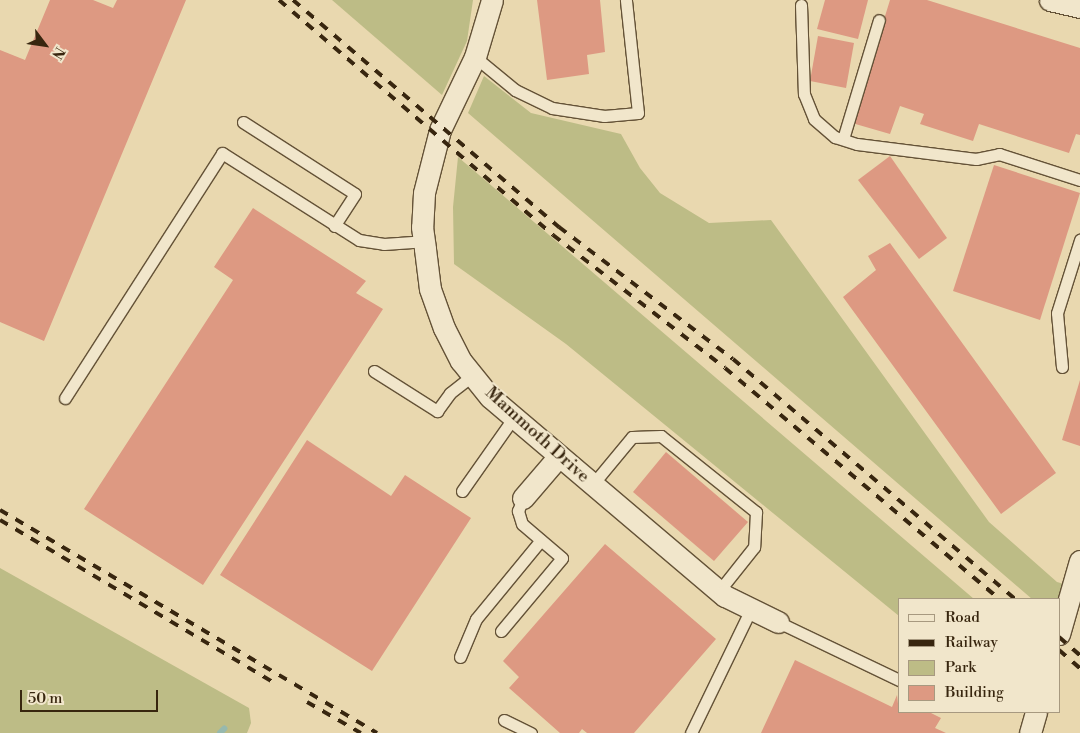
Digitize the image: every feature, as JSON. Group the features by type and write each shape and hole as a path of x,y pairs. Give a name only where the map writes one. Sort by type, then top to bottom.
{"street":[{"name":"Mammoth Drive","path":"492,0 474,57 430,158 424,193 423,241 430,289 444,328 473,375 490,397 719,591 778,622"},
{"path":"1050,0 1080,6"},
{"path":"523,498 559,456"},
{"path":"1060,631 1080,561"},
{"path":"1030,733 1036,713"}],"lane":[{"path":"474,57 515,90 552,108 604,116 638,113 626,0"},
{"path":"801,5 804,94 814,119 843,139 857,144 976,159 999,154 1080,180"},
{"path":"843,139 879,20"},
{"path":"243,122 355,194 334,226"},
{"path":"65,398 222,153 334,226 359,240 372,243 423,241"},
{"path":"1062,367 1057,313 1080,240"},
{"path":"374,371 437,411 450,393 473,375"},
{"path":"462,491 514,417"},
{"path":"593,484 632,436 661,436 756,512 754,547 719,591"},
{"path":"501,631 562,558 522,524 518,511 523,498"},
{"path":"460,657 476,619 541,540"},
{"path":"691,733 751,609"},
{"path":"778,622 898,680"},
{"path":"504,720 531,733"}],"green space":[{"path":"332,0 473,0 467,41 442,95"},
{"path":"484,76 531,113 621,134 640,168 660,193 709,223 771,220 989,522 1057,582 1064,584 1059,598 1031,598 468,113"},
{"path":"458,157 973,598 898,598 898,615 566,344 454,264 453,207"},
{"path":"0,568 249,708 251,723 247,733 0,733"}],"building":[{"path":"50,0 93,0 113,8 117,0 186,0 44,341 0,322 0,50 25,60"},
{"path":"537,0 600,0 605,52 587,55 589,74 547,80"},
{"path":"825,0 868,0 858,39 817,29"},
{"path":"890,0 927,0 1080,48 1080,135 1076,134 1069,153 979,124 973,141 920,124 924,114 900,106 890,134 852,123"},
{"path":"818,36 854,43 846,88 810,81"},
{"path":"890,156 947,238 919,259 858,180"},
{"path":"994,165 1080,193 1040,320 953,291"},
{"path":"253,208 366,281 356,293 383,309 203,585 84,509 233,280 214,267"},
{"path":"890,243 1056,473 1001,514 843,297 876,270 868,256"},
{"path":"1080,380 1080,446 1062,440"},
{"path":"307,440 391,496 405,475 471,518 372,671 220,575"},
{"path":"666,452 748,522 714,561 633,492"},
{"path":"605,544 716,639 634,733 587,733 582,729 579,733 560,733 509,688 519,677 503,661"},
{"path":"795,660 892,707 897,695 898,713 931,713 941,718 935,728 946,733 761,733"}],"waterway":[{"path":"220,733 224,729"}],"railway":[{"path":"279,0 553,235 725,368 998,598"},
{"path":"293,0 559,227 733,359 1014,598"},
{"path":"0,510 377,733"},
{"path":"0,520 274,683"},
{"path":"1060,638 1080,655"},
{"path":"1060,651 1080,668"},
{"path":"307,702 361,733"}]}
